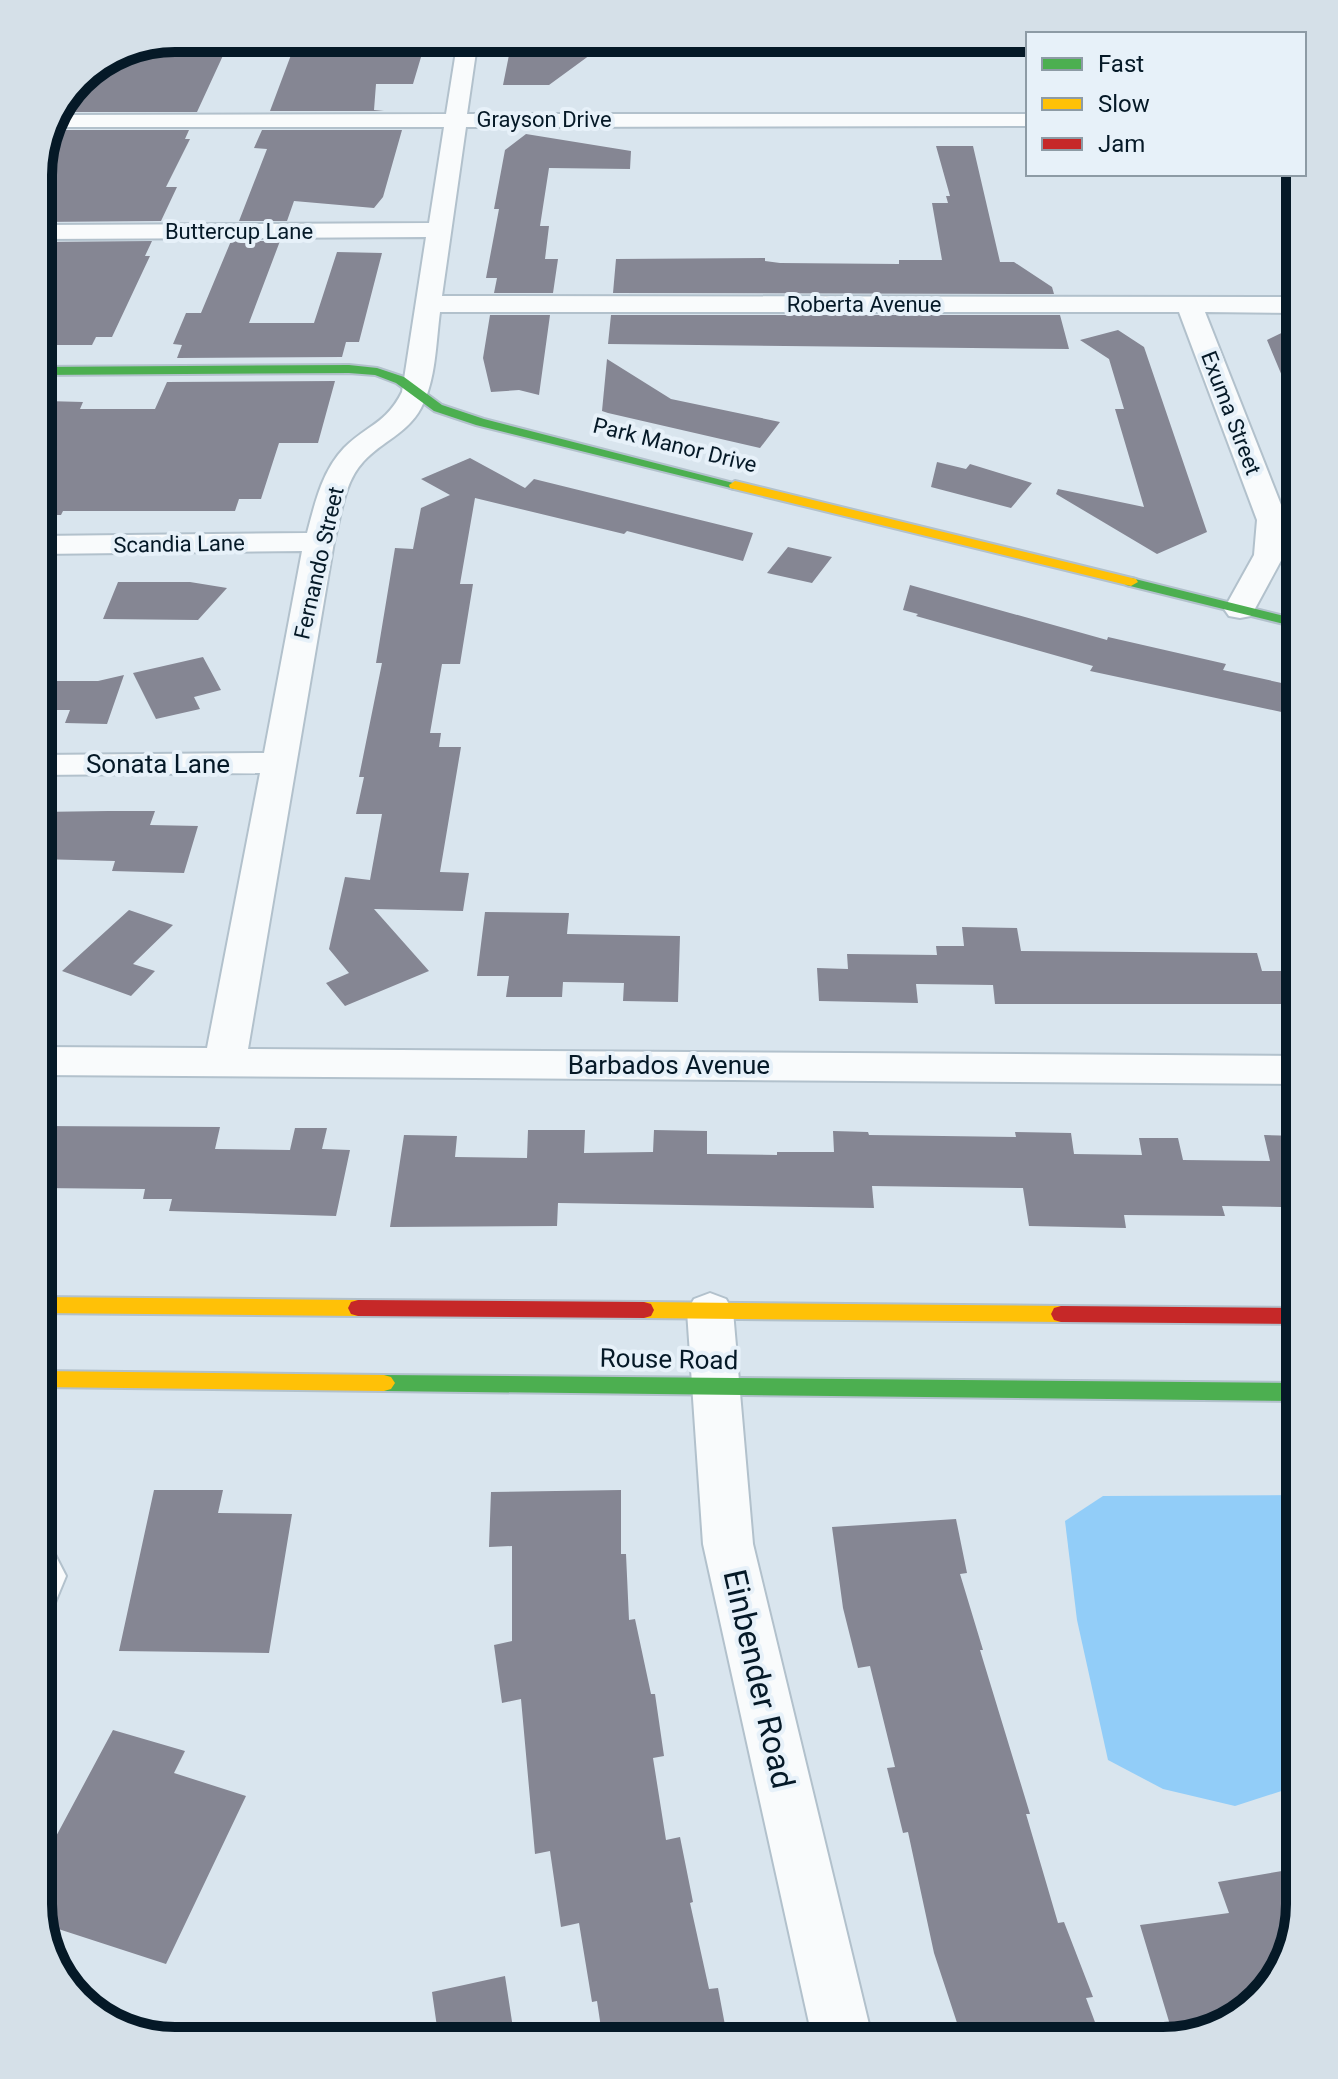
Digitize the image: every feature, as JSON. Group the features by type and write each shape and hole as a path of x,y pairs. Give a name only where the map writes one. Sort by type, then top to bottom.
{"street":[{"name":"Fernando Street","path":"225,1062 319,542 338,480 347,462 396,426 407,413 415,392 466,52"},
{"name":"Grayson Drive","path":"65,121 1026,120"},
{"name":"Buttercup Lane","path":"52,232 440,230"},
{"name":"Roberta Avenue","path":"428,304 1286,305"},
{"name":"Exuma Street","path":"1189,305 1272,520 1269,555 1240,609"},
{"name":"Park Manor Drive","path":"52,371 349,369 377,372 400,380 438,408 480,422 1286,620"},
{"name":"Scandia Lane","path":"52,545 319,542"},
{"name":"Sonata Lane","path":"52,765 278,763"},
{"name":"Barbados Avenue","path":"52,1061 1286,1070"},
{"name":"Rouse Road","path":"52,1305 1286,1316"},
{"name":"Einbender Road","path":"710,1311 728,1544 840,2027"},
{"name":"Rouse Road","path":"52,1379 1286,1392"}],"water":[{"path":"1286,1495 1286,1790 1235,1806 1163,1789 1108,1760 1077,1620 1065,1521 1103,1496"}],"building":[{"path":"225,52 197,112 71,112 94,83 128,61 151,54"},
{"path":"292,52 423,52 413,84 376,84 374,110 384,111 270,111"},
{"path":"510,52 594,52 549,85 503,85"},
{"path":"61,130 189,130 185,139 190,139 166,187 177,187 161,221 52,222 52,167"},
{"path":"262,130 402,130 383,197 374,208 294,201 287,221 239,221 267,149 254,148"},
{"path":"526,134 631,151 630,169 549,168 540,226 549,226 545,259 558,259 553,293 494,293 497,278 486,278 499,209 494,209 505,150"},
{"path":"936,146 973,146 1000,262 1014,262 1052,287 1054,294 613,293 616,259 765,258 765,261 780,263 899,264 899,260 942,260 932,203 948,203 946,196 950,196"},
{"path":"152,241 145,256 150,256 112,337 96,337 92,345 52,345 52,242"},
{"path":"231,241 280,241 249,323 314,323 337,252 382,253 359,342 346,342 342,357 177,358 182,345 173,344 186,313 201,313"},
{"path":"490,315 550,315 539,395 519,390 491,392 483,358"},
{"path":"611,315 1060,315 1069,349 608,344"},
{"path":"1118,330 1144,347 1207,532 1157,554 1056,494 1058,489 1144,507 1115,409 1124,409 1109,359 1080,340"},
{"path":"1286,331 1286,385 1267,340"},
{"path":"607,359 671,399 780,422 760,448 602,411"},
{"path":"335,381 318,443 279,443 261,499 239,499 235,511 63,511 61,515 52,515 52,401 83,402 80,409 155,409 167,382"},
{"path":"470,458 525,488 534,479 753,533 743,561 627,531 624,534 475,498 460,584 473,584 460,664 442,664 430,733 441,733 439,747 461,747 440,872 469,873 463,911 374,909 429,971 345,1006 326,983 349,973 329,949 345,877 370,880 382,814 356,814 364,777 359,777 382,663 376,663 395,548 413,549 421,508 450,495 421,479"},
{"path":"937,462 966,469 970,464 1032,483 1011,508 931,487"},
{"path":"788,547 832,557 812,583 767,573"},
{"path":"118,582 190,582 227,588 198,620 103,619"},
{"path":"910,585 1107,640 1108,637 1226,664 1223,670 1286,684 1286,713 1090,671 1093,666 903,610"},
{"path":"203,657 221,690 194,697 200,709 156,719 133,673"},
{"path":"124,675 107,724 65,723 70,710 52,710 52,681 98,681"},
{"path":"155,811 150,825 198,826 184,873 112,871 115,861 52,859 52,812"},
{"path":"129,910 173,925 133,964 155,971 131,996 62,971"},
{"path":"485,912 569,913 567,934 680,936 678,1002 623,1001 624,983 563,982 562,997 506,997 509,976 477,976"},
{"path":"962,927 1017,928 1021,951 1257,953 1262,971 1286,971 1286,1004 995,1004 993,985 916,984 918,1003 819,1001 817,968 848,969 847,954 937,955 936,946 964,946"},
{"path":"52,1126 220,1127 215,1149 290,1150 295,1128 327,1128 322,1149 350,1150 336,1216 169,1211 172,1199 143,1199 145,1189 52,1188"},
{"path":"528,1130 585,1130 584,1153 653,1152 654,1130 707,1131 707,1154 777,1155 777,1152 834,1152 833,1131 868,1132 869,1135 1016,1137 1015,1132 1071,1133 1074,1154 1142,1155 1139,1138 1178,1138 1183,1160 1270,1161 1264,1135 1286,1136 1286,1221 1282,1207 1222,1206 1225,1216 1124,1215 1126,1228 1029,1226 1023,1188 872,1186 874,1208 558,1203 557,1226 390,1227 404,1135 457,1136 455,1157 527,1158"},
{"path":"154,1490 223,1490 218,1513 292,1514 269,1653 119,1651"},
{"path":"621,1490 621,1554 626,1554 629,1620 635,1619 651,1694 655,1694 664,1756 653,1758 666,1840 680,1837 693,1902 690,1903 709,1989 718,1988 725,2027 601,2027 597,2001 592,2002 579,1923 561,1927 550,1851 535,1854 521,1699 502,1703 494,1645 512,1641 512,1546 489,1547 491,1492"},
{"path":"956,1519 967,1573 960,1574 983,1650 980,1650 1030,1814 1026,1814 1058,1923 1064,1922 1093,1997 1086,1998 1097,2027 958,2027 934,1953 908,1832 903,1833 887,1768 895,1767 870,1666 858,1668 843,1608 832,1527"},
{"path":"113,1730 185,1751 174,1773 246,1796 166,1964 54,1928 52,1844"},
{"path":"1282,1871 1286,1881 1284,1928 1265,1972 1244,1996 1217,2014 1187,2025 1171,2026 1140,1925 1229,1913 1218,1882"},
{"path":"505,1976 513,2027 437,2027 432,1992"}],"traffic: fast":[{"path":"52,371 349,369 377,372 400,380 438,408 480,422 735,485"},
{"path":"1131,582 1286,621"},
{"path":"384,1383 1286,1392"}],"traffic: slow":[{"path":"735,485 1131,582"},
{"path":"52,1305 358,1308"},
{"path":"644,1310 1061,1314"},
{"path":"52,1379 384,1383"}],"traffic: jam":[{"path":"358,1308 644,1310"},
{"path":"1061,1314 1286,1316"}]}
